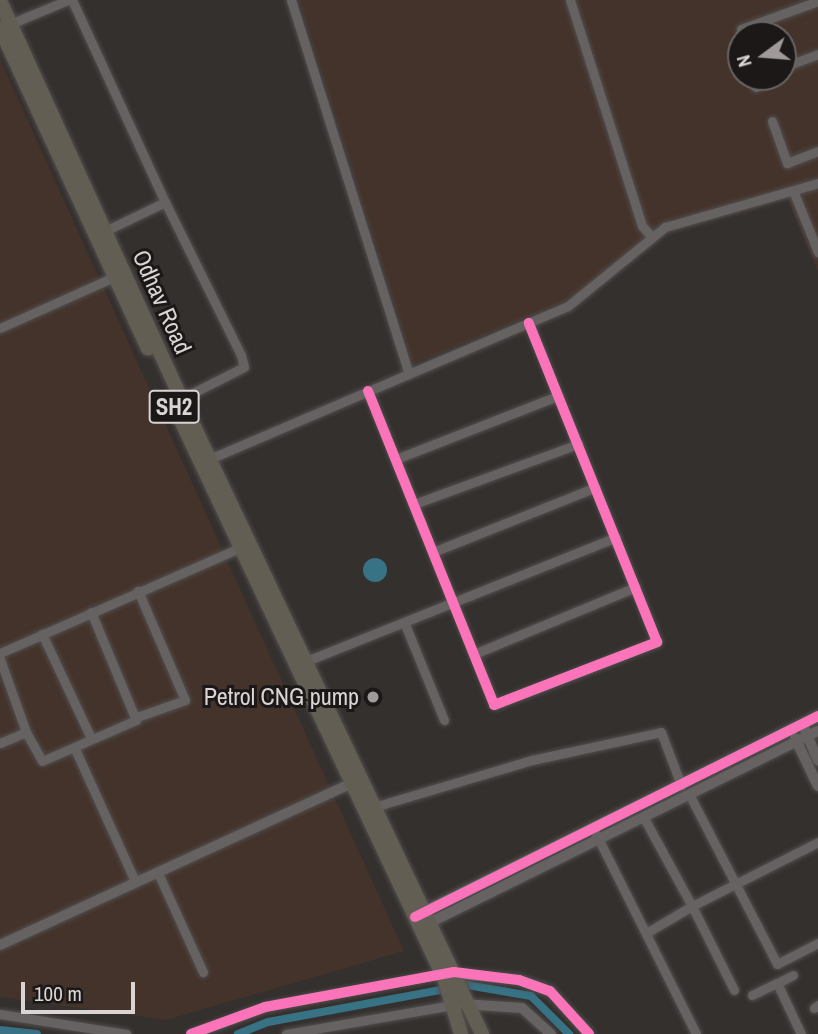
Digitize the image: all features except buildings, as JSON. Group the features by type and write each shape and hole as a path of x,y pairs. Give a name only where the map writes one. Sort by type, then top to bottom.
{"main road":[{"name":"Odhav Road","path":"0,1 4,31 114,277 204,461 353,779 423,919"},
{"name":"Odhav Road","path":"4,31 105,231 181,399 204,461"},
{"name":"Odhav Road","path":"244,546 304,662 353,779 374,807 447,975"},
{"name":"SH2","path":"447,975 458,1001 482,1034"},
{"name":"SH2","path":"458,1001 461,1034"}],"street":[{"path":"4,31 70,0 244,365 181,399"},
{"path":"291,0 409,374"},
{"path":"570,0 642,226 652,237"},
{"path":"763,21 818,1"},
{"path":"797,62 818,54"},
{"path":"772,121 787,163 818,152"},
{"path":"204,461 568,306 664,227 794,193 818,183"},
{"path":"794,193 818,252"},
{"path":"105,231 165,202"},
{"path":"0,328 114,277"},
{"path":"368,391 494,705 657,642 529,323"},
{"path":"396,458 558,396"},
{"path":"414,504 578,444"},
{"path":"433,552 596,487"},
{"path":"304,662 616,537"},
{"path":"0,653 244,546"},
{"path":"474,654 636,587"},
{"path":"0,659 26,732 42,761 75,749 91,738 137,717 185,699 138,591"},
{"path":"91,612 137,717"},
{"path":"404,622 444,720"},
{"path":"42,634 91,738"},
{"path":"423,919 593,828 818,716"},
{"path":"802,724 818,760"},
{"path":"791,730 808,736"},
{"path":"0,743 26,732"},
{"path":"374,807 532,760 661,732 681,785"},
{"path":"808,736 818,786"},
{"path":"423,919 600,840 808,736"},
{"path":"75,749 133,877"},
{"path":"0,945 353,779"},
{"path":"0,937 353,779"},
{"path":"690,796 777,964 818,943"},
{"path":"644,818 734,990"},
{"path":"593,828 696,1034"},
{"path":"646,933 692,906 818,842"},
{"path":"158,873 203,972"},
{"path":"191,1034 265,1007 447,975 519,980 550,991 589,1034"},
{"path":"752,995 793,975"},
{"path":"777,983 801,1034"},
{"path":"286,1034 458,1001 522,1008 551,1034"},
{"path":"0,1014 125,1034"}],"shaded area":[{"path":"299,0 818,0 818,271 788,199 661,235 564,302 413,364"},
{"path":"0,59 404,951 166,1020 0,997"}],"water":[{"path":"375,558 384,561 387,570 384,579 375,582 366,579 363,570 366,561"}],"waterway":[{"path":"238,1034 268,1022 467,985 531,996 569,1034"},
{"path":"0,1030 37,1034"}],"cycle path":[{"path":"368,391 494,705 657,642 529,323"},
{"path":"415,917 818,716"},
{"path":"191,1034 265,1007 454,972 519,980 550,991 589,1034"}],"place":[{"name":"Petrol CNG pump","path":"373,697"}]}
